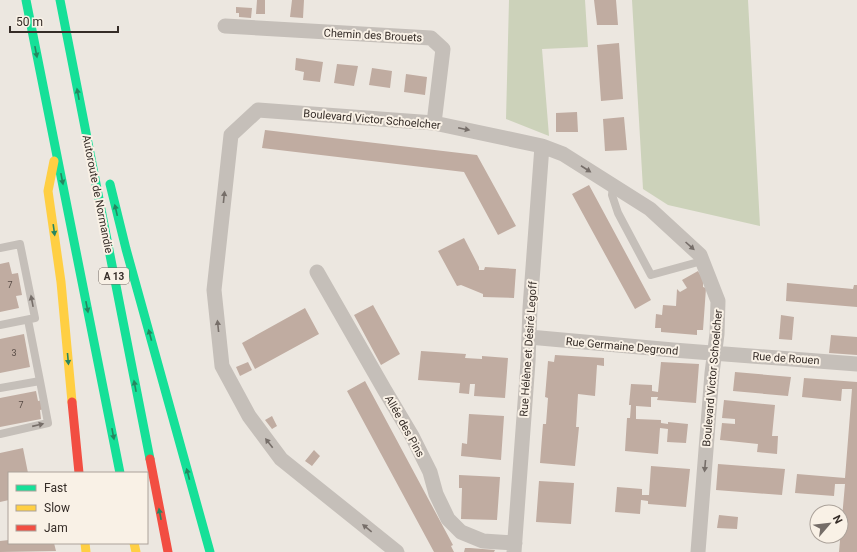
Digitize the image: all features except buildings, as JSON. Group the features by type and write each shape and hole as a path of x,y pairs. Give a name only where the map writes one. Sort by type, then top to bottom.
{"highway":[{"name":"A 13","path":"26,0 120,472"},
{"name":"Autoroute de Normandie","path":"60,0 168,552"},
{"path":"81,109 97,144"},
{"path":"56,150 48,191 61,282 79,472"},
{"path":"108,172 126,249 210,552"}],"street":[{"name":"Chemin des Brouets","path":"225,26 431,38 443,49 434,123"},
{"name":"Boulevard Victor Schoelcher","path":"397,552 281,459 248,416 222,366 214,290 231,135 258,110 434,123 542,146 563,154 650,209 700,255 718,302 717,334 712,373 698,552"},
{"name":"Rue Hélène et Désiré Legoff","path":"514,548 542,146"},
{"name":"Allée des Pins","path":"317,272 412,436 430,472 436,494 448,519 461,532 483,541 514,548"},
{"name":"Rue Germaine Degrond","path":"529,337 715,354"},
{"name":"Rue de Rouen","path":"715,354 857,364"}],"lane":[{"path":"613,186 612,195 618,213 651,275 702,261"},
{"path":"0,248 20,244 35,318 0,325"},
{"path":"0,434 48,423 28,320"},
{"path":"0,388 40,381"}],"green space":[{"path":"509,0 585,0 588,47 542,49 549,136 506,119"},
{"path":"632,0 748,0 760,226 668,205 643,189"}],"traffic: fast":[{"path":"26,0 120,472"},
{"path":"60,0 150,459"},
{"path":"110,184 126,249 210,552"}],"traffic: slow":[{"path":"54,161 48,191 61,282 72,402"},
{"path":"85,544 86,552"},
{"path":"134,544 136,552"}],"traffic: jam":[{"path":"72,402 79,472"},
{"path":"150,459 168,552"}]}
